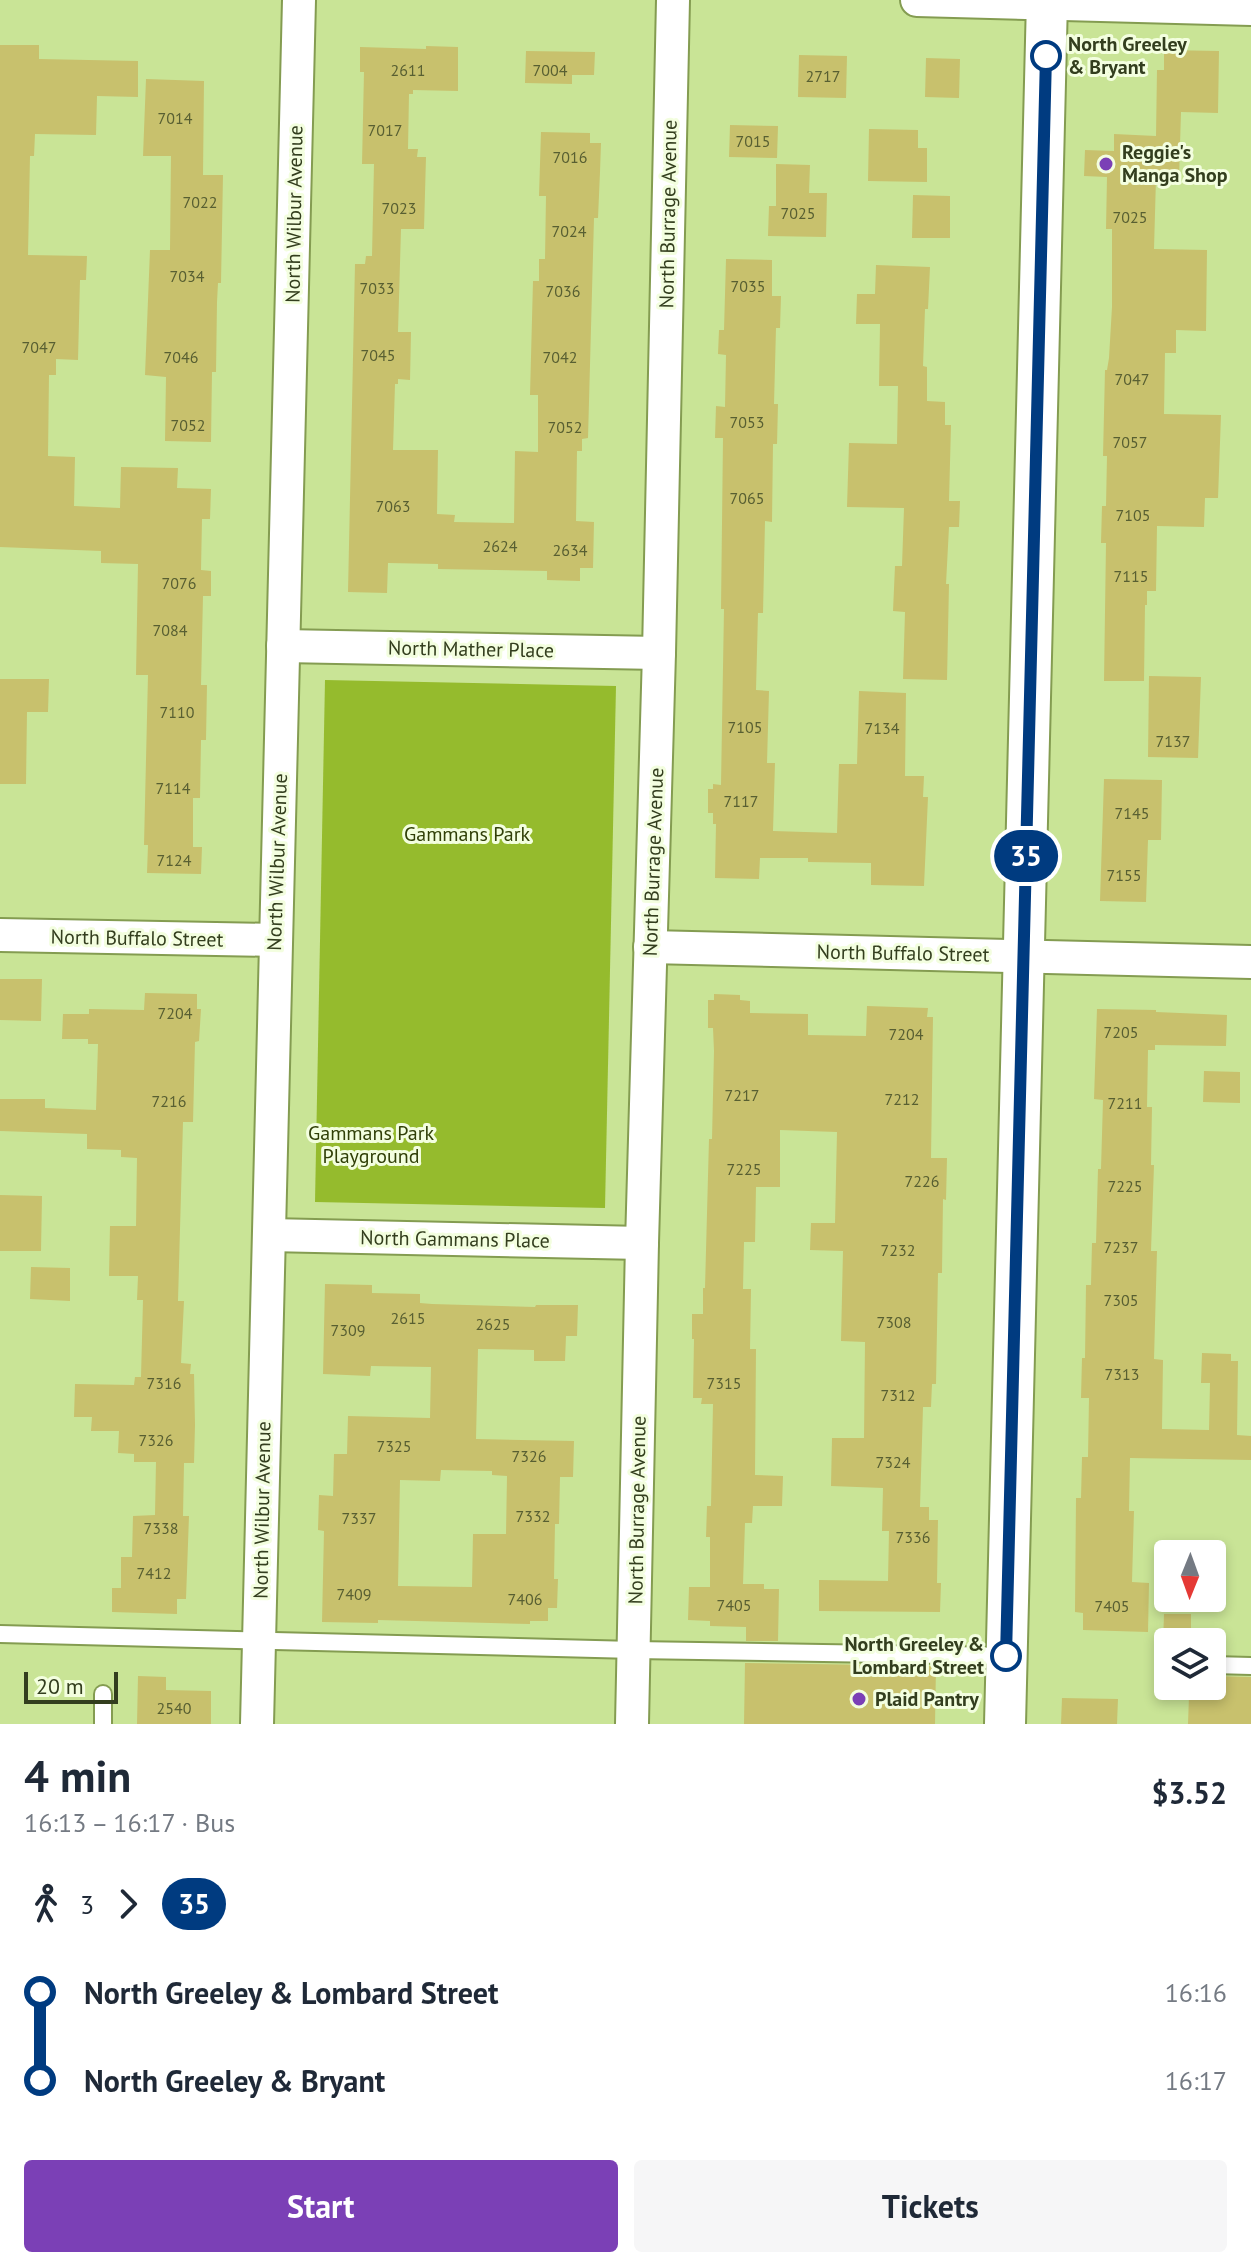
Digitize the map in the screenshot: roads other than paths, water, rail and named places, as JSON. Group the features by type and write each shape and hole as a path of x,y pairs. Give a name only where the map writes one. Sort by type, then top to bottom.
{"street":[{"name":"North Wilbur Avenue","path":"257,1724 299,0"},
{"name":"North Burrage Avenue","path":"632,1724 673,0"},
{"path":"917,0 1251,9"},
{"path":"1005,1724 1047,2"},
{"name":"North Mather Place","path":"283,646 659,653"},
{"name":"North Buffalo Street","path":"0,935 275,940"},
{"name":"North Buffalo Street","path":"650,947 1251,962"},
{"name":"North Gammans Place","path":"269,1235 642,1243"}],"lane":[{"path":"0,1634 1006,1656"},
{"path":"1226,1665 1251,1666"},
{"path":"103,1694 103,1724"}],"place":[{"name":"North Greeley & Bryant","path":"1046,56"},
{"name":"Reggie's Manga Shop","path":"1106,164"},
{"name":"North Greeley & Lombard Street","path":"1006,1656"},
{"name":"Plaid Pantry","path":"859,1699"}],"park label":[{"name":"Gammans Park","path":"467,834"},
{"name":"Gammans Park Playground","path":"371,1144"}]}
